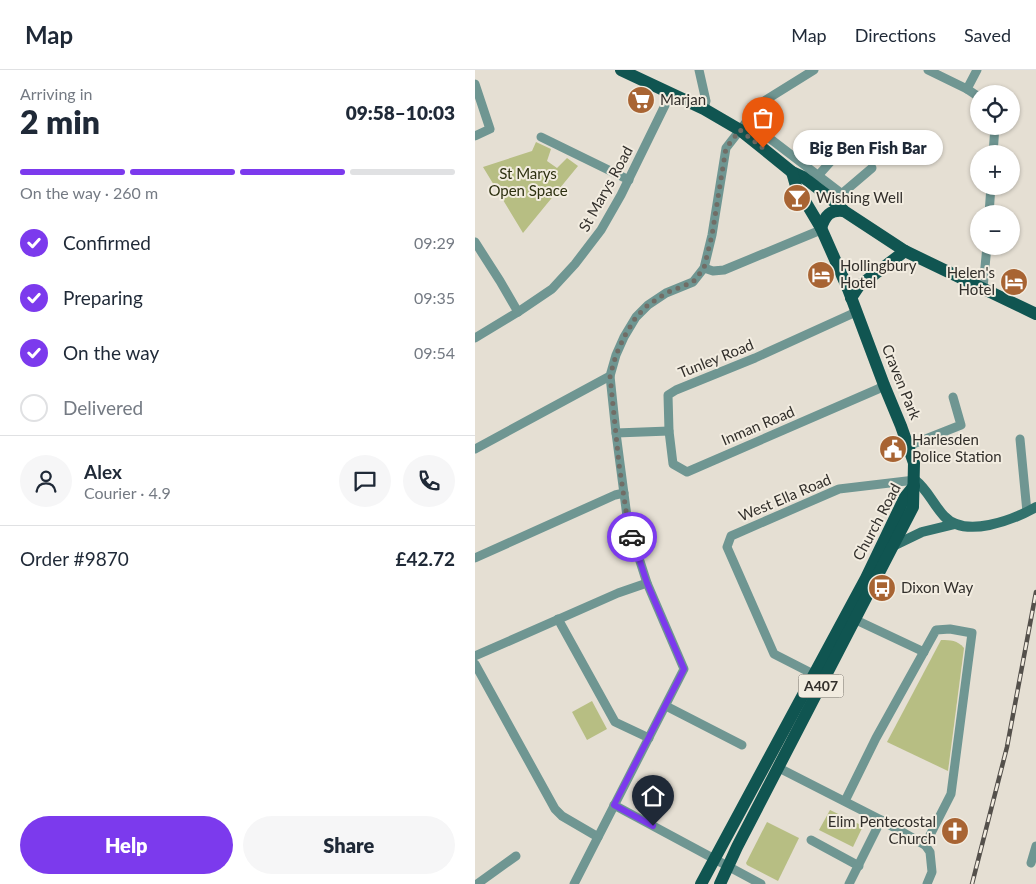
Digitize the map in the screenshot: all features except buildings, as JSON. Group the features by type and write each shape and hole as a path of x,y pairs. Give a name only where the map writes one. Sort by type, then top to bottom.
{"main road":[{"path":"621,70 743,125 792,172 814,179 838,197 844,211 889,242 1036,314"},
{"name":"Craven Park","path":"792,172 796,186 821,228 851,298 914,463 914,483"},
{"path":"821,228 827,215 832,211 844,211"},
{"path":"889,242 890,263"},
{"path":"851,298 859,286 905,251"},
{"path":"844,283 859,286"},
{"name":"Church Road","path":"701,884 819,677 856,620 913,507 914,483"},
{"name":"Church Road","path":"720,884 779,768 865,578 905,497 914,483"}],"street":[{"path":"699,70 706,101 704,109"},
{"path":"574,884 684,669 647,583 628,524 615,433 610,376 620,346 636,317 648,305 666,293 693,282 704,268 712,235 726,148 761,103 814,70"},
{"path":"928,70 970,91"},
{"path":"967,89 977,70"},
{"path":"475,84 491,129 475,136"},
{"name":"St Marys Road","path":"475,338 518,312 564,278 601,230 629,180 671,93"},
{"path":"743,125 814,179 850,140"},
{"path":"541,137 629,180"},
{"path":"838,197 872,168"},
{"path":"704,268 713,271 724,270 816,232 821,228"},
{"path":"475,242 518,312"},
{"path":"983,288 986,255"},
{"name":"Tunley Road","path":"669,431 668,395 856,312"},
{"path":"475,449 610,376"},
{"name":"Inman Road","path":"669,431 673,464 687,472 878,389 883,385"},
{"path":"908,446 961,425 953,397"},
{"path":"615,433 669,431"},
{"path":"914,483 924,487 945,518 963,526 991,526 1031,510 1020,440"},
{"name":"West Ella Road","path":"819,677 774,654 727,547 731,536 839,490 914,483"},
{"path":"475,558 623,493"},
{"path":"895,545 922,532 955,524"},
{"path":"475,656 618,593 647,583"},
{"path":"559,619 615,722 649,738"},
{"path":"856,620 924,652"},
{"path":"845,801 876,738 936,630 950,629 973,633 951,794 925,845"},
{"path":"475,664 555,809 562,816 598,837"},
{"path":"666,706 742,745"},
{"path":"779,768 845,801 925,845 930,852 931,872 927,884"},
{"path":"614,805 761,884"},
{"path":"849,884 881,820"},
{"path":"811,840 859,866"},
{"path":"1034,862 1036,846"},
{"path":"477,884 516,856"}],"green space":[{"name":"St Marys Open Space","path":"536,142 551,149 547,161 557,168 567,158 578,166 523,233 483,167 532,151"},
{"path":"941,640 954,641 964,648 948,771 887,742"},
{"path":"592,701 607,729 587,740 572,712"},
{"path":"830,810 863,826 853,847 819,830"},
{"path":"767,822 799,838 778,881 746,863"}],"railway":[{"path":"972,884 1007,747 1036,592"}],"way so far":[{"path":"632,537 628,524 615,433 610,376 616,355 636,317 648,305 666,293 693,282 704,268 712,235 726,148 740,130 763,148"}],"place":[{"name":"Marjan","path":"641,100"},
{"name":"Big Ben Fish Bar","path":"763,148"},
{"name":"Wishing Well","path":"797,198"},
{"name":"Hollingbury Hotel","path":"821,275"},
{"name":"Helen's Hotel","path":"1014,282"},
{"name":"Harlesden Police Station","path":"893,449"},
{"name":"Dixon Way","path":"882,588"},
{"name":"Elim Pentecostal Church","path":"955,831"}],"route":[{"path":"632,537 647,583 684,669 614,805 653,826"}]}
